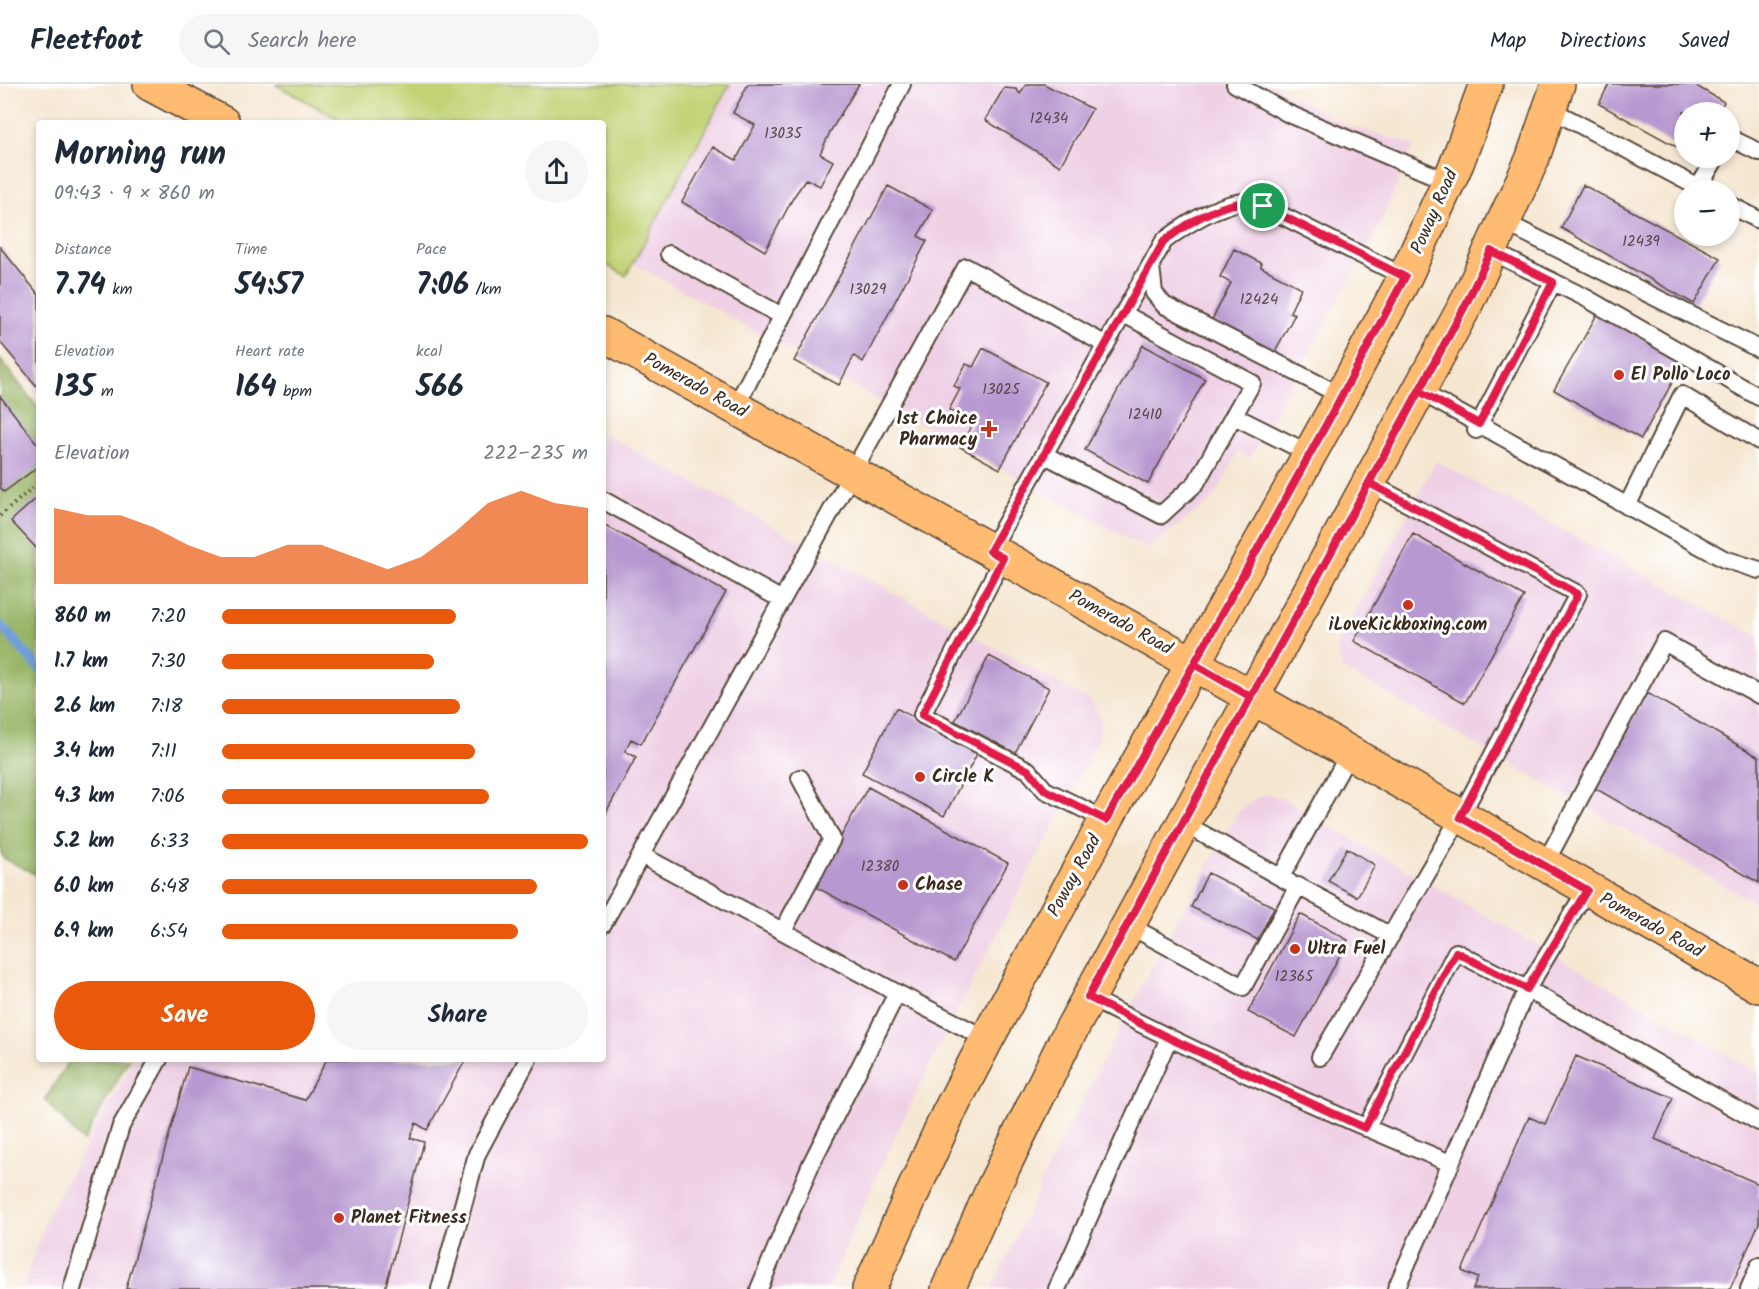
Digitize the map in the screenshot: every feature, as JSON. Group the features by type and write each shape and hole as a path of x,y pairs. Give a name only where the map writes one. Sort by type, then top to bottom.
{"main road":[{"path":"150,84 217,120"},
{"name":"Poway Road","path":"868,1289 948,1114 987,1039 1342,396 1405,277 1449,182 1486,84"},
{"path":"948,1289 993,1188 1088,997 1465,306 1532,160 1554,97"},
{"name":"Pomerado Road","path":"606,336 1194,664 1759,986"}],"lane":[{"path":"735,408 902,84"},
{"path":"1235,84 1287,113 1449,182"},
{"path":"1554,97 1687,180"},
{"path":"1740,143 1759,152"},
{"path":"1106,820 1045,790 1028,770 922,715 1045,455 1164,241 1183,228 1225,206 1245,202 1263,206 1405,277"},
{"path":"1740,210 1759,220"},
{"path":"1504,222 1759,349"},
{"path":"1491,251 1597,304 1759,397"},
{"path":"669,254 782,316"},
{"path":"1151,265 1154,293 1164,305 1342,396"},
{"path":"606,919 966,267 1106,345"},
{"path":"1478,427 1553,282"},
{"path":"1045,455 1161,515 1196,483 1234,416 1252,383 1124,315"},
{"path":"1419,391 1478,427 1724,559 1759,570"},
{"path":"1628,506 1682,395 1759,441"},
{"path":"1234,416 1310,454"},
{"path":"1320,1057 1460,817 1578,594 1369,483"},
{"path":"606,502 782,600"},
{"path":"1544,865 1664,642 1759,695"},
{"path":"1281,877 1349,754"},
{"path":"783,931 832,839 800,778"},
{"path":"1183,823 1390,936"},
{"path":"641,855 987,1039"},
{"path":"1128,925 1244,987 1298,886"},
{"path":"1396,1289 1527,989 1587,890"},
{"path":"1365,1128 1456,952 1527,989 1759,1122"},
{"path":"759,1289 812,1164 897,993"},
{"path":"1088,997 1169,1038 1365,1128 1450,1163"},
{"path":"1057,1289 1169,1038"},
{"path":"72,1289 121,1126 157,1062"},
{"path":"440,1289 477,1154 526,1062"},
{"path":"1749,1289 1759,1266"}],"path":[{"path":"0,516 36,485"}],"shaded area":[{"path":"730,84 1272,84 1342,124 1414,145 1376,233 1250,458 1239,451 1212,500 1146,549 633,263"},
{"path":"606,435 1091,701 1097,711 1101,722 1098,740 941,1042 879,1170 828,1289 22,1289 47,1216 132,1062 606,1062"},
{"path":"1436,461 1759,637 1759,905 1343,669 1336,648"},
{"path":"1269,794 1281,798 1759,1073 1759,1289 992,1289 1056,1151 1159,953 1238,813 1248,803"}],"green space":[{"path":"275,84 730,84 626,276 606,265 606,120 341,120"},
{"path":"0,359 36,405 36,874 3,858 0,848"},
{"path":"68,1062 127,1062 83,1142 45,1100"}],"building":[{"path":"748,84 859,84 830,132 820,154 833,161 820,186 806,179 793,198 765,251 682,202 713,147 736,160 755,125 733,113"},
{"path":"1026,84 1044,84 1092,109 1060,166 985,120 1004,88 1016,89 1020,94"},
{"path":"1609,84 1693,84 1724,102 1674,102 1674,145 1599,104"},
{"path":"1583,185 1674,233 1674,246 1697,246 1720,258 1694,304 1561,228"},
{"path":"888,186 933,210 918,236 927,241 863,362 854,356 839,385 794,361"},
{"path":"0,247 36,291 36,385 0,342"},
{"path":"1234,249 1261,263 1261,267 1301,288 1290,312 1295,314 1272,357 1238,339 1240,334 1212,320 1231,283 1220,277"},
{"name":"El Pollo Loco","path":"1598,313 1684,361 1641,439 1554,390"},
{"path":"1143,345 1205,379 1148,484 1085,450"},
{"path":"983,348 1046,382 1000,469 960,447 973,423 949,410 960,389 954,386 966,364 973,367"},
{"path":"0,396 36,442 36,468 4,492 0,487"},
{"path":"36,499 36,548 11,521"},
{"path":"606,526 726,592 641,744 631,739 625,751 636,757 606,812"},
{"path":"1413,534 1524,596 1465,703 1354,641"},
{"path":"989,656 1049,688 1015,753 955,721"},
{"path":"1647,693 1759,757 1759,883 1593,787"},
{"path":"896,708 978,752 944,816 862,773"},
{"path":"868,787 1008,863 954,962 814,886"},
{"path":"1347,848 1375,865 1357,897 1328,881"},
{"path":"1208,873 1274,907 1258,940 1191,907"},
{"path":"1300,914 1348,940 1296,1037 1248,1012"},
{"path":"1576,1056 1673,1098 1655,1139 1759,1184 1759,1223 1730,1289 1473,1289 1478,1278 1462,1271 1529,1117 1545,1124"},
{"path":"325,1062 464,1062 427,1130 416,1123 410,1138 424,1142 385,1289 126,1289 188,1067 305,1100"}],"waterway":[{"path":"0,625 36,665"}],"place":[{"name":"El Pollo Loco","path":"1619,375"},
{"name":"1st Choice Pharmacy","path":"989,429"},
{"name":"iLoveKickboxing.com","path":"1408,605"},
{"name":"Circle K","path":"920,777"},
{"name":"Chase","path":"903,885"},
{"name":"Ultra Fuel","path":"1295,949"},
{"name":"Planet Fitness","path":"339,1218"}],"route":[{"path":"1263,206 1245,202 1225,206 1202,217 1164,241 990,551 1003,558 922,715 1028,770 1045,790 1106,820 1194,664 1251,697 1088,997 1169,1038 1365,1128 1456,952 1527,989 1587,890 1460,817 1578,594 1369,483 1465,306 1491,251 1553,282 1479,424 1419,391 1369,483 1298,614 1251,697 1194,664 1405,277 1263,206"}]}
